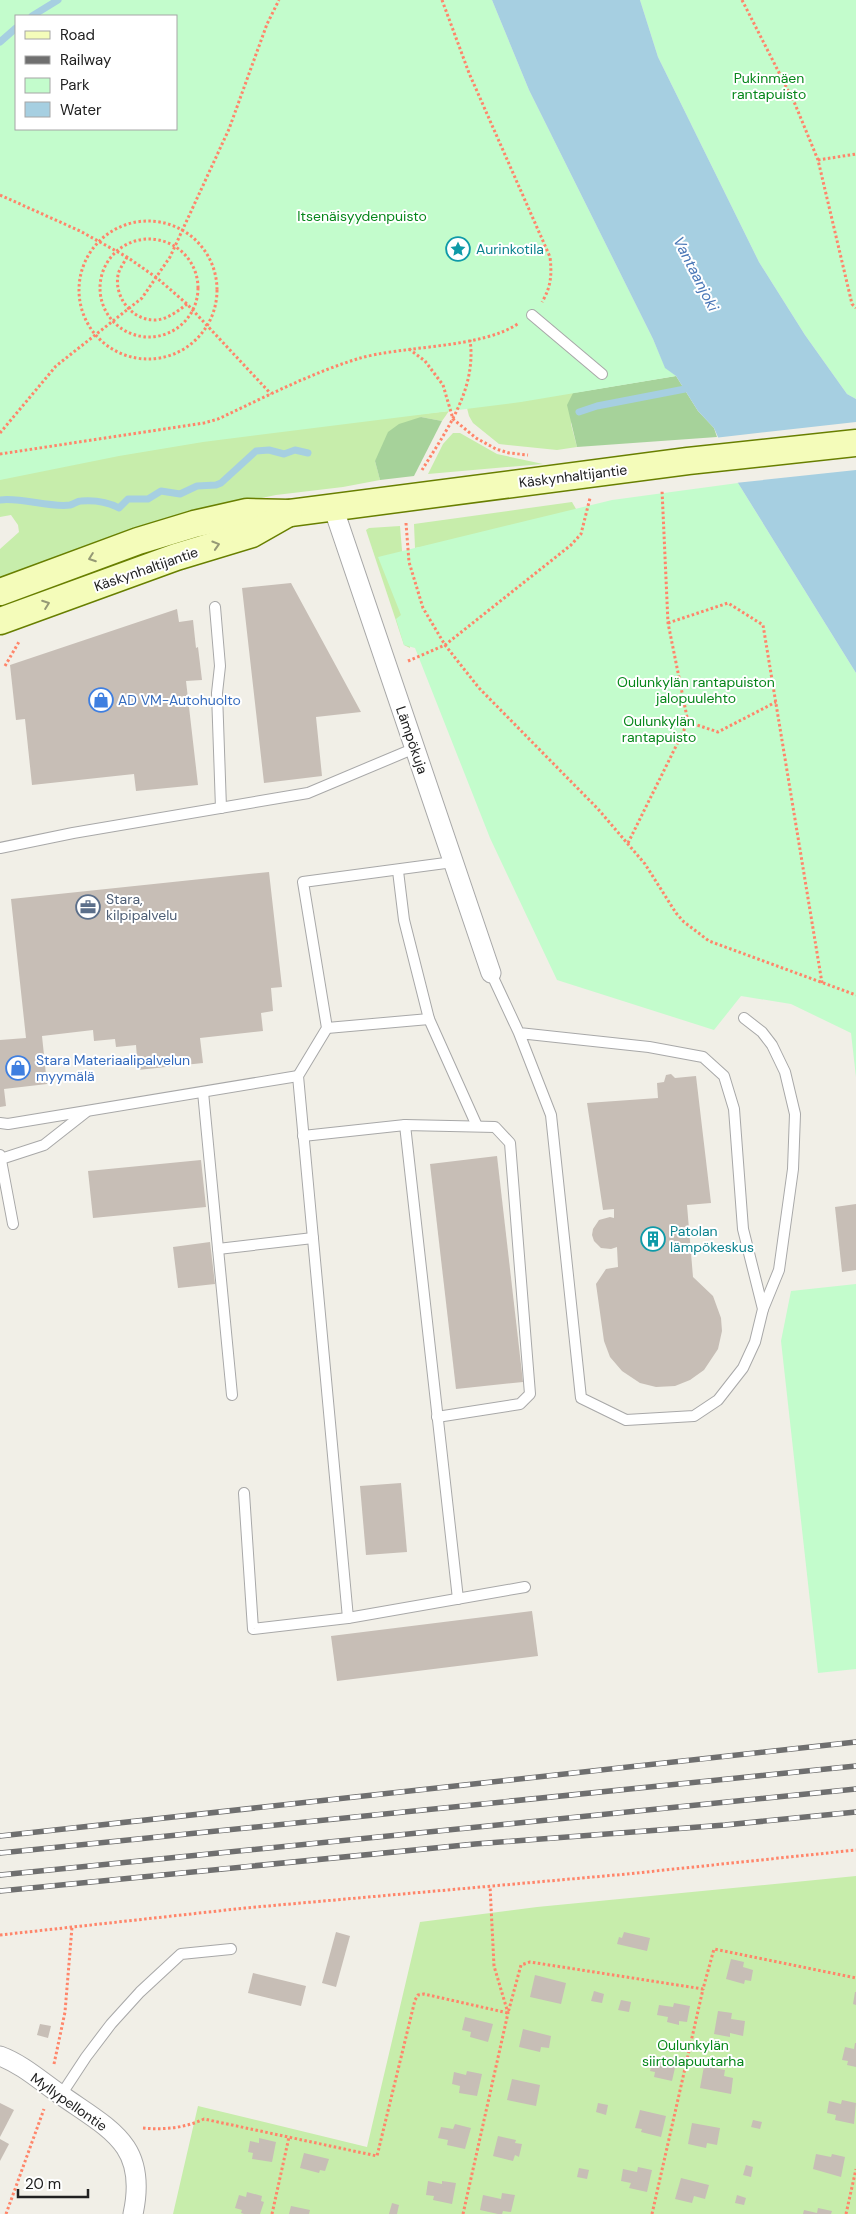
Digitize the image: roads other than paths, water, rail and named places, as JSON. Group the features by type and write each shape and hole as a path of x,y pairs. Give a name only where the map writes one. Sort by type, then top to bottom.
{"main road":[{"name":"Käskynhaltijantie","path":"0,592 138,541 194,524 247,512 290,513 688,461 856,442"},
{"name":"Käskynhaltijantie","path":"0,621 176,557 252,534 290,513"}],"street":[{"name":"Lämpökuja","path":"334,507 491,973"},
{"name":"Myllypellontie","path":"0,2056 61,2095 118,2137 130,2153 138,2178 133,2214"}],"lane":[{"path":"532,314 602,374"},
{"path":"215,607 220,666 217,693 221,808"},
{"path":"0,848 73,833 308,793 415,748"},
{"path":"348,1618 298,1076 327,1028 303,882 398,871 454,862"},
{"path":"398,871 404,920 429,1019 477,1126"},
{"path":"491,973 519,1032 551,1115 581,1398 626,1420 694,1416 718,1400 743,1368 755,1342 763,1308 779,1270 793,1169 795,1114 785,1072 772,1045 762,1032 744,1018"},
{"path":"327,1028 429,1019"},
{"path":"519,1032 649,1047 703,1056 724,1076 734,1109 743,1229 763,1308"},
{"path":"0,1123 8,1124 298,1076"},
{"path":"203,1092 232,1395"},
{"path":"12,1224 0,1157 44,1145 88,1110"},
{"path":"405,1125 458,1599"},
{"path":"303,1136 405,1125 495,1126 510,1143 530,1394 520,1404 437,1417"},
{"path":"218,1249 313,1238"},
{"path":"244,1493 253,1630 348,1618 525,1587"},
{"path":"61,2095 86,2057 112,2024 140,1992 181,1954 231,1949"}],"water":[{"name":"Vantaanjoki","path":"492,0 640,0 658,57 759,262 805,335 847,394 856,399 856,673 738,483 714,428 698,411 676,376 665,368 653,339 529,90"}],"waterway":[{"path":"34,15 58,0"},
{"path":"0,42 15,29"},
{"path":"579,412 597,406 685,389"},
{"path":"0,500 8,499 62,506 80,501 91,501 106,503 119,508 128,499 148,499 161,491 180,494 197,486 221,483 256,451 269,450 284,454 295,450 308,453"}],"railway":[{"path":"0,1836 856,1742"},
{"path":"0,1853 856,1766"},
{"path":"0,1875 856,1789"},
{"path":"0,1891 475,1844 725,1825 856,1812"}],"place":[{"name":"Aurinkotila","path":"458,249"},
{"name":"AD VM-Autohuolto","path":"101,700"},
{"name":"Stara, kilpipalvelu","path":"88,907"},
{"name":"Stara Materiaalipalvelun myymälä","path":"18,1068"},
{"name":"Patolan lämpökeskus","path":"653,1239"}],"park label":[{"name":"Pukinmäen rantapuisto","path":"769,86"},
{"name":"Itsenäisyydenpuisto","path":"362,216"},
{"name":"Oulunkylän rantapuiston jalopuulehto","path":"696,690"},
{"name":"Oulunkylän rantapuisto","path":"659,730"},
{"name":"Oulunkylän siirtolapuutarha","path":"693,2054"}]}
